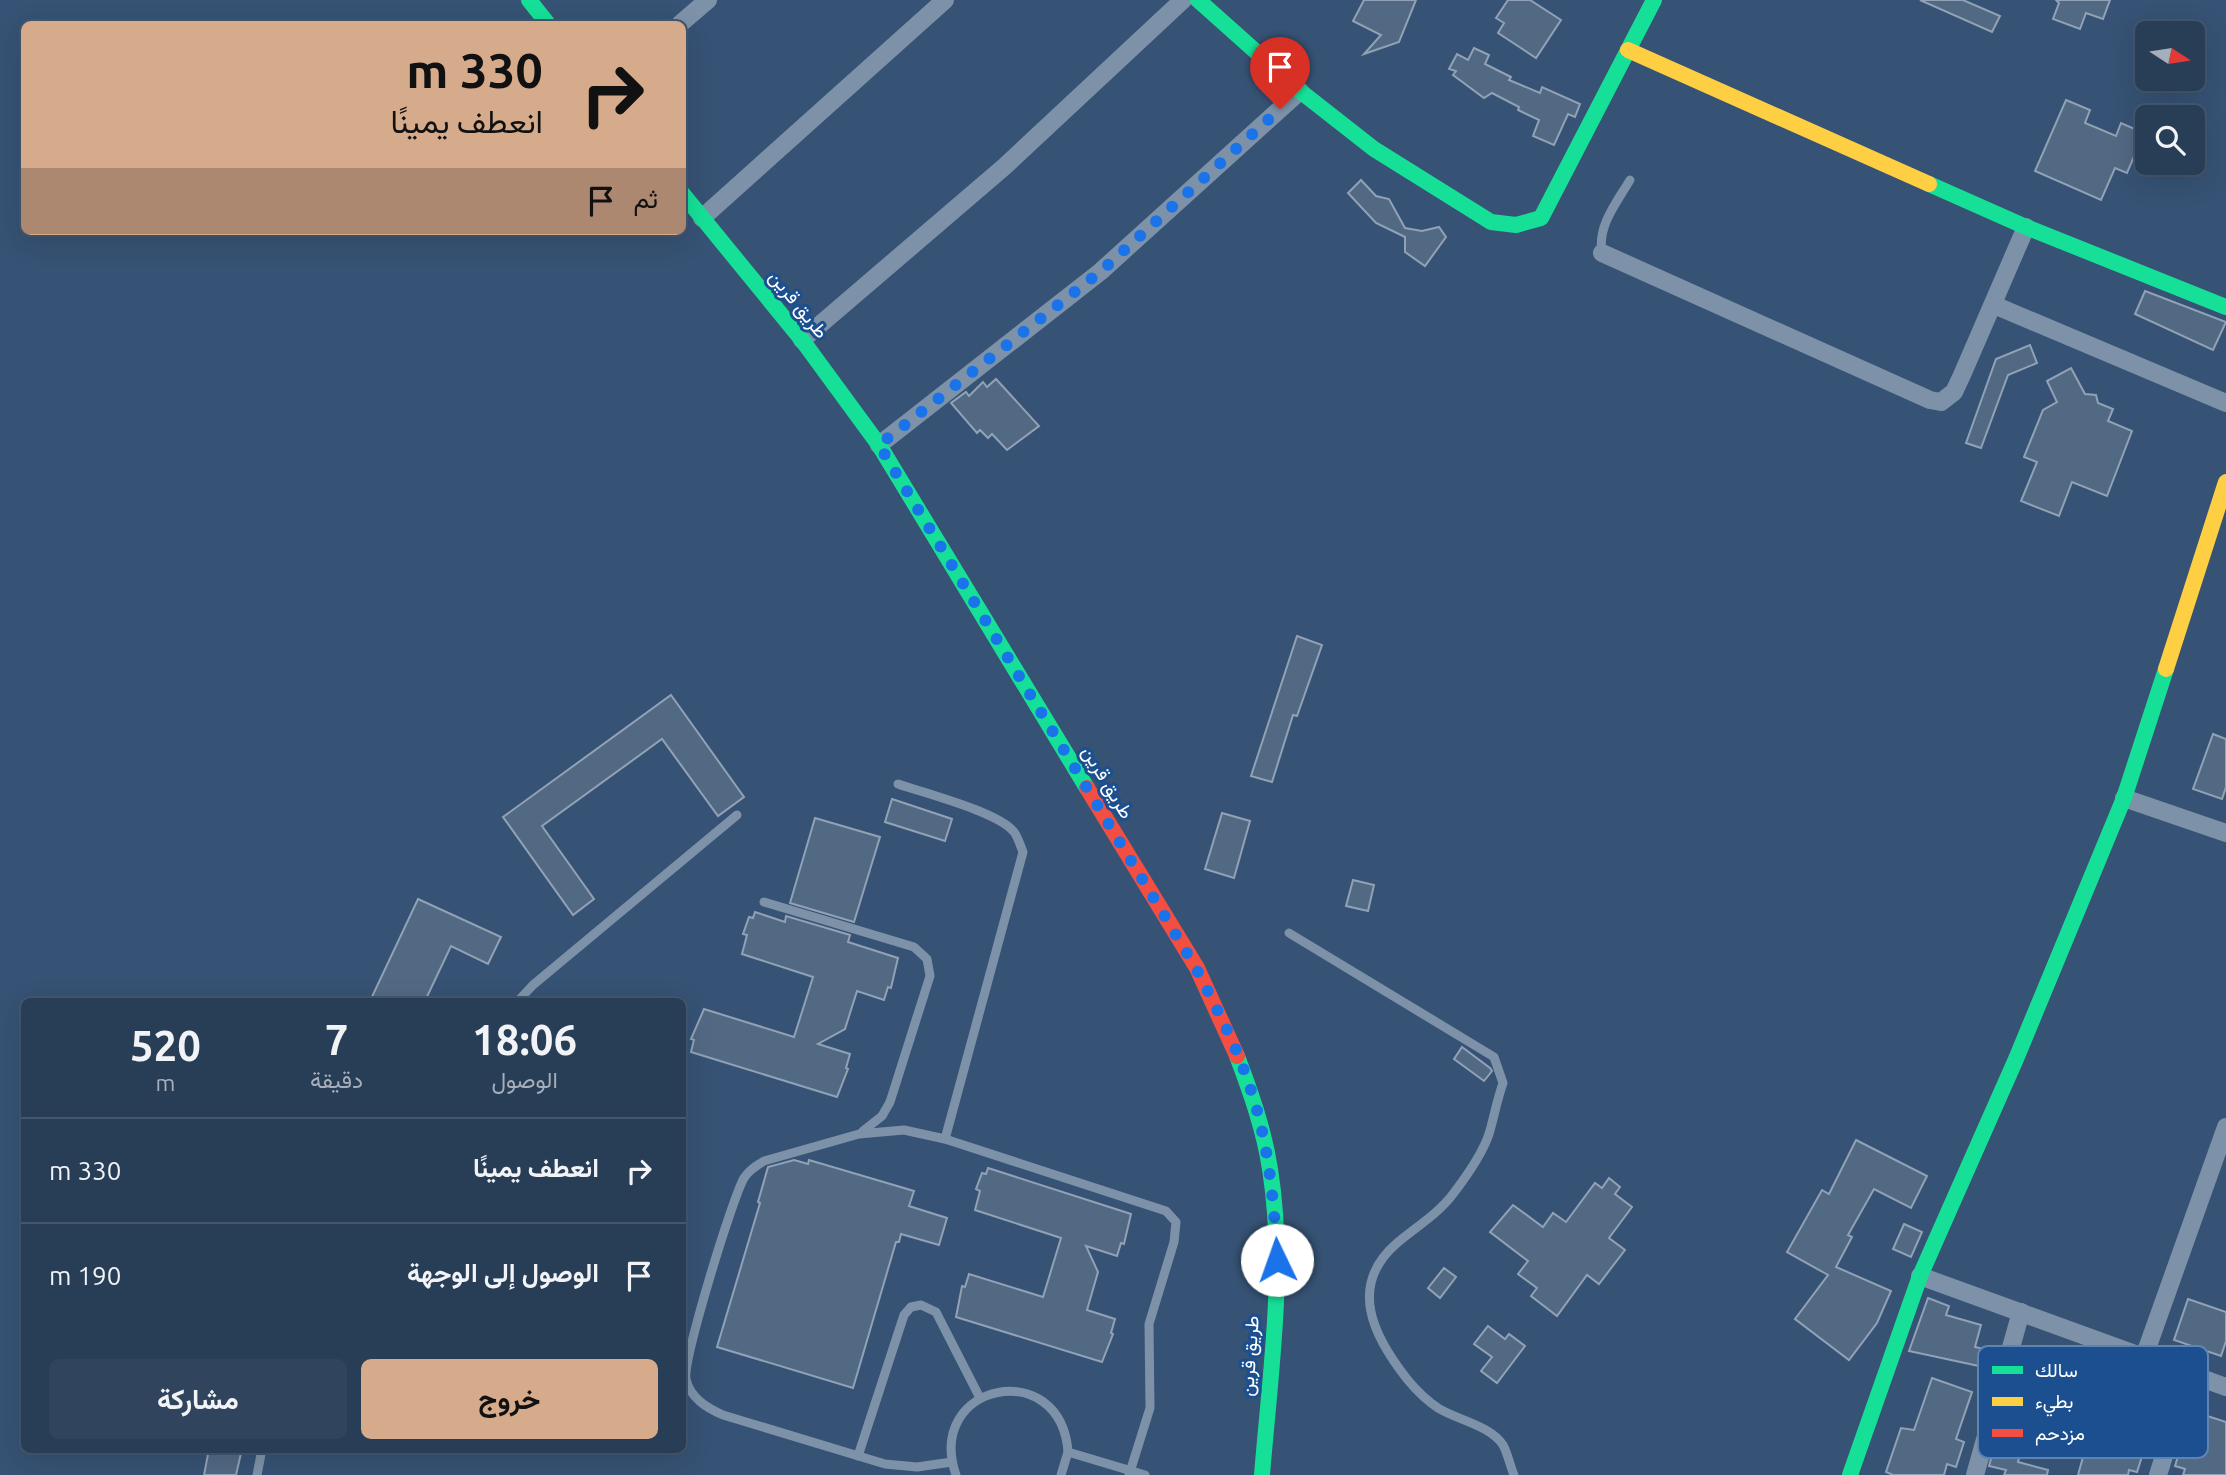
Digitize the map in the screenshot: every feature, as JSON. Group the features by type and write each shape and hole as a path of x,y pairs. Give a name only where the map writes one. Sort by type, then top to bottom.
{"street":[{"path":"529,0 546,21"},
{"path":"684,21 708,0"},
{"path":"702,218 945,0"},
{"path":"802,340 1004,167 1183,0"},
{"path":"1198,0 1300,91 1374,149 1491,222 1506,227 1522,226 1541,218 1654,0"},
{"path":"1628,50 2026,227 2226,307"},
{"path":"879,445 1100,272 1300,91"},
{"name":"طريق قرين","path":"686,198 802,340 879,445 1196,968 1228,1031 1247,1078 1265,1145 1274,1198 1277,1260 1262,1475"},
{"path":"1602,253 1930,400 1941,402 1954,392 1994,306 2026,227"},
{"path":"1994,306 2226,403"},
{"path":"1850,1475 1920,1276 2015,1059 2124,798 2226,482"},
{"path":"2124,798 2226,833"},
{"path":"2148,1346 2226,1127"},
{"path":"1920,1276 2114,1346"},
{"path":"2011,1346 2021,1312"},
{"path":"2208,1380 2226,1387"},
{"path":"1975,1475 1980,1458"},
{"path":"2158,1475 2163,1458"}],"lane":[{"path":"1602,253 1600,240 1609,215 1630,180"},
{"path":"898,784 984,813 1007,825 1015,833 1023,852 945,1139"},
{"path":"521,998 737,815"},
{"path":"764,902 915,947 927,959 930,976 890,1102 882,1116 859,1134"},
{"path":"1289,933 1494,1057 1503,1083 1488,1135 1479,1154 1451,1196 1395,1245 1381,1262 1368,1299 1370,1318 1387,1352 1408,1379 1423,1396 1440,1409 1493,1435 1503,1445 1514,1475"},
{"path":"952,1462 909,1467 858,1456 710,1410 691,1392 686,1368 688,1353 744,1179 752,1168 764,1161 859,1134 904,1130 945,1139 1166,1211 1176,1222 1174,1242 1149,1324 1150,1408 1130,1473"},
{"path":"858,1456 895,1339 904,1315 911,1307 921,1305 936,1312 980,1398"},
{"path":"956,1475 950,1448 956,1426 968,1407 980,1398 1010,1390 1025,1392 1043,1401 1055,1412 1062,1425 1068,1452 1062,1475"},
{"path":"1068,1452 1130,1473 1145,1475"},
{"path":"257,1475 261,1453"}],"building":[{"path":"1364,0 1416,0 1399,42 1364,54 1381,35 1353,21"},
{"path":"1508,0 1530,0 1561,20 1536,58 1498,33 1504,23 1496,18"},
{"path":"1920,0 1963,0 2000,16 1992,32"},
{"path":"2056,0 2110,0 2103,19 2086,13 2080,29 2053,19 2059,3"},
{"path":"1474,48 1489,55 1485,64 1511,77 1509,80 1540,93 1542,87 1580,104 1575,117 1568,114 1554,145 1533,136 1539,120 1492,93 1484,98 1453,75 1456,71 1449,69 1457,54 1468,60"},
{"path":"2066,100 2090,110 2085,123 2116,136 2121,123 2135,129 2135,154 2127,173 2115,168 2101,200 2035,171"},
{"path":"1361,180 1376,196 1389,199 1405,228 1422,231 1439,227 1446,237 1425,266 1405,252 1405,237 1376,223 1348,193"},
{"path":"2145,291 2226,322 2213,350 2135,314"},
{"path":"2030,345 2037,363 2008,375 1981,448 1966,443 1996,359"},
{"path":"2071,368 2085,394 2096,395 2098,403 2113,409 2108,421 2132,431 2107,496 2072,482 2059,516 2021,501 2037,462 2024,457 2043,410 2057,402 2047,381"},
{"path":"996,379 1039,426 1007,450 992,434 988,438 980,430 977,433 951,403 966,392 969,396 983,382 987,387"},
{"path":"1297,636 1322,645 1297,716 1293,715 1272,782 1251,776"},
{"path":"671,695 744,797 718,816 662,739 542,826 594,899 573,915 503,817"},
{"path":"2213,734 2226,739 2226,787 2222,799 2193,789"},
{"path":"892,799 952,819 945,841 885,822"},
{"path":"1222,813 1250,821 1234,878 1205,869"},
{"path":"815,818 880,837 854,922 790,903"},
{"path":"1353,880 1374,885 1368,911 1346,906"},
{"path":"418,899 501,937 488,964 451,946 426,998 371,998"},
{"path":"755,912 785,922 786,916 850,935 848,942 898,958 891,988 888,987 884,1000 857,991 845,1029 818,1044 850,1054 846,1068 848,1069 837,1097 691,1052 694,1040 691,1039 704,1009 794,1037 813,977 742,954 747,935 743,934 749,917 753,918"},
{"path":"1462,1047 1492,1071 1484,1081 1454,1059"},
{"path":"1856,1140 1927,1176 1911,1208 1874,1189 1848,1235 1852,1237 1836,1267 1891,1291 1877,1323 1849,1360 1795,1319 1828,1275 1787,1252 1822,1190 1829,1194"},
{"path":"794,1160 808,1164 809,1160 914,1191 909,1206 947,1218 939,1245 901,1234 899,1242 896,1242 853,1388 717,1347 760,1203 758,1202 768,1167"},
{"path":"988,1168 1131,1214 1124,1244 1121,1243 1117,1256 1086,1246 1098,1272 1087,1310 1115,1319 1111,1333 1113,1334 1102,1362 956,1317 962,1286 965,1287 969,1274 1043,1297 1061,1238 975,1210 980,1191 976,1189 982,1173 986,1174"},
{"path":"1609,1178 1620,1187 1615,1194 1632,1207 1609,1238 1625,1250 1599,1284 1587,1275 1557,1316 1531,1296 1537,1288 1518,1274 1528,1261 1490,1232 1513,1205 1543,1227 1553,1213 1566,1222 1595,1183 1602,1188"},
{"path":"1904,1224 1922,1232 1911,1257 1893,1249"},
{"path":"1444,1268 1456,1277 1440,1298 1428,1288"},
{"path":"1928,1298 1949,1306 1946,1315 1981,1325 1975,1347 1978,1348 1978,1366 1909,1351"},
{"path":"2188,1299 2226,1312 2226,1341 2221,1356 2208,1352 2208,1346 2192,1346 2174,1340"},
{"path":"1488,1326 1505,1339 1509,1334 1525,1346 1497,1383 1481,1371 1492,1357 1474,1344"},
{"path":"1932,1378 1972,1392 1956,1439 1964,1442 1956,1467 1947,1464 1944,1475 1893,1475 1886,1472 1901,1428 1914,1430"},
{"path":"2208,1416 2226,1422 2226,1475 2183,1475 2185,1469 2175,1466 2177,1458 2208,1458"},
{"path":"208,1453 241,1453 236,1475 204,1475"},
{"path":"1991,1458 2019,1458 2018,1462 2048,1470 2047,1475 2004,1475 2006,1470 1989,1466"},
{"path":"2083,1458 2141,1458 2137,1472 2129,1470 2128,1475 2078,1475"}],"traffic: fast":[{"path":"529,0 546,21"},
{"path":"1198,0 1300,91 1374,149 1491,222 1516,225 1541,218 1654,0"},
{"path":"1929,184 2026,227 2226,307"},
{"path":"686,198 802,340 879,445 1087,788"},
{"path":"1850,1475 1920,1276 2016,1059 2124,798 2166,669"},
{"path":"1237,1056 1264,1140 1275,1207 1277,1284 1262,1475"}],"traffic: slow":[{"path":"1628,50 1929,184"},
{"path":"2166,669 2226,482"}],"traffic: jam":[{"path":"1087,788 1197,968 1237,1056"}],"route":[{"path":"1277,1260 1274,1198 1265,1145 1247,1078 1228,1031 1196,968 879,445 1100,272 1280,109"}]}
